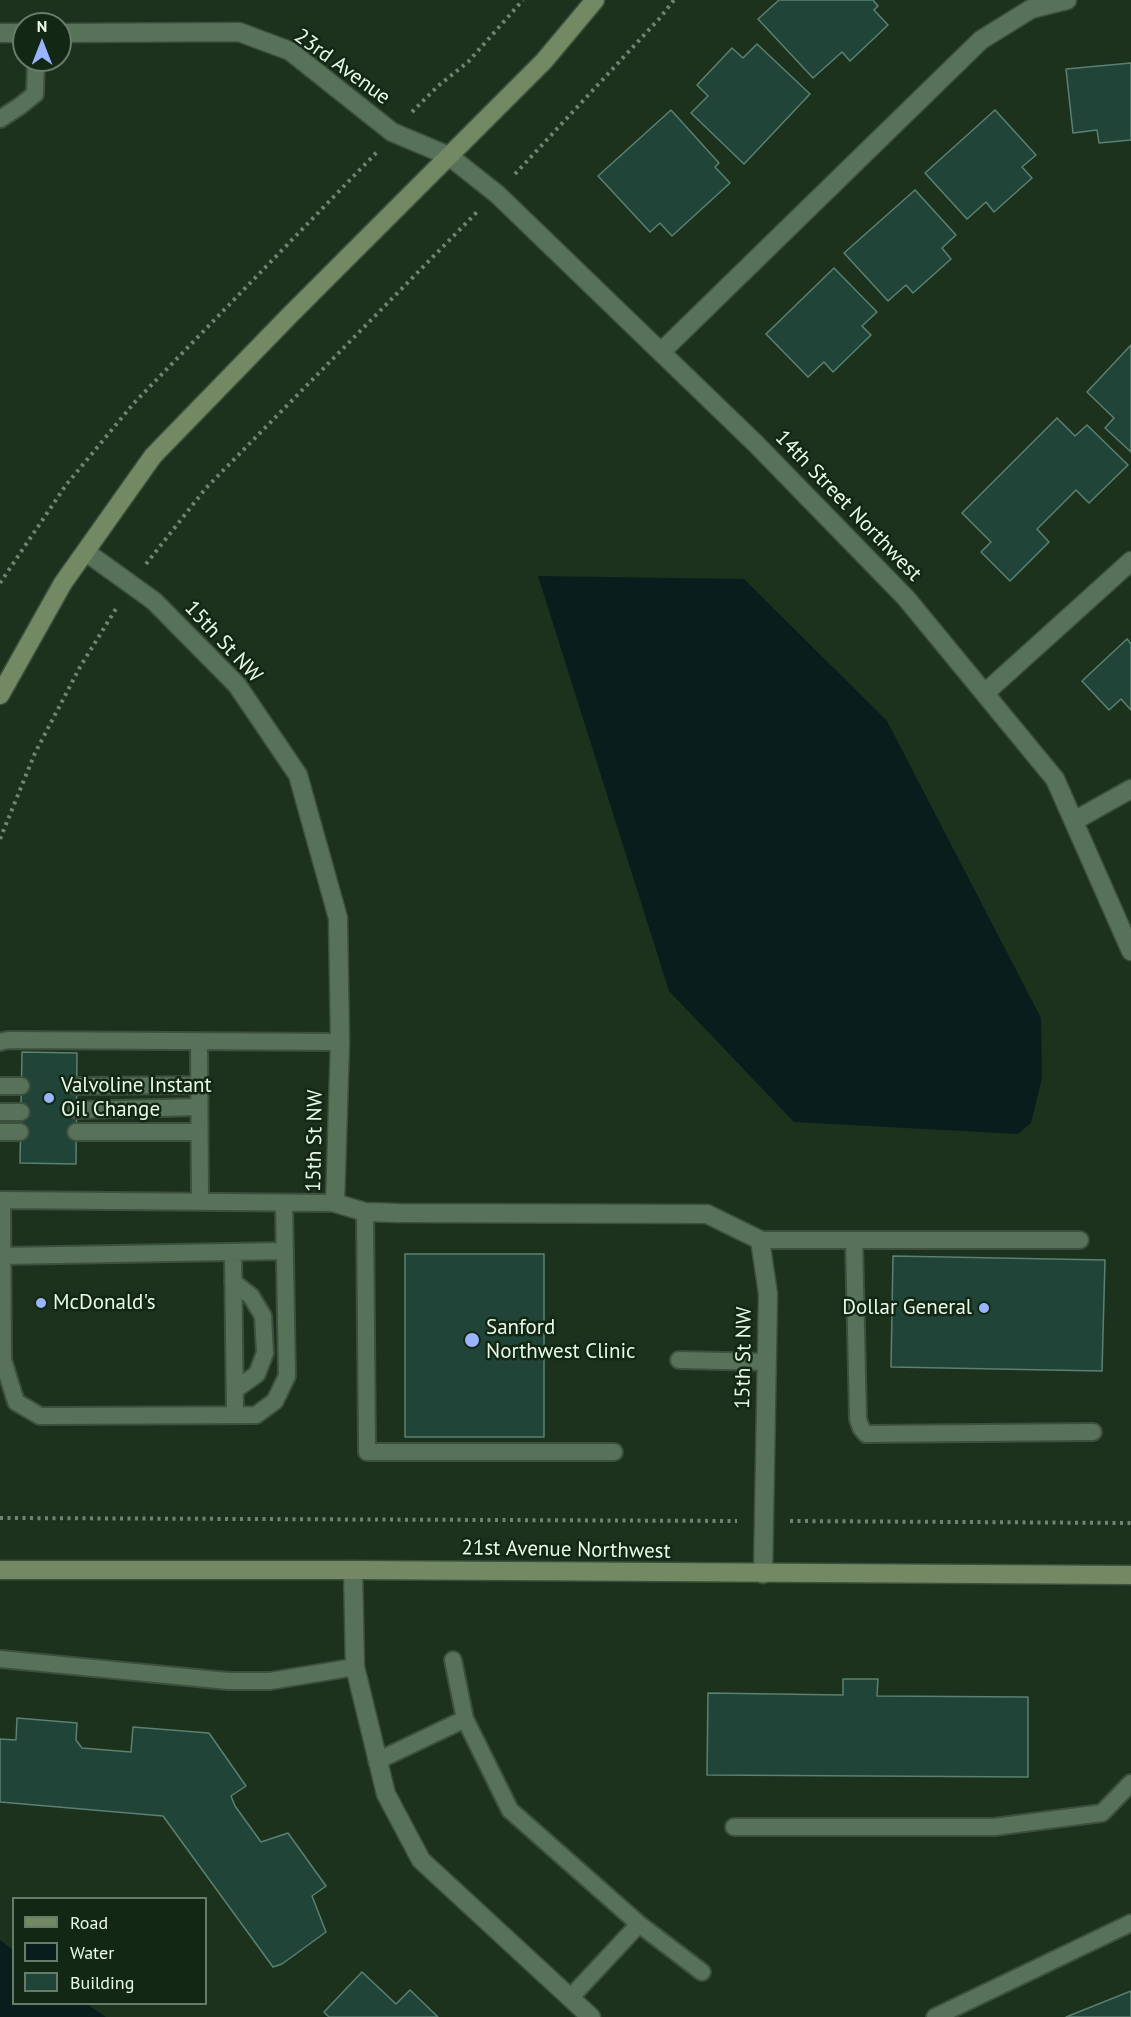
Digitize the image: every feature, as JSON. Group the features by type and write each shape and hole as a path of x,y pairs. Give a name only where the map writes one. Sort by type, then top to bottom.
{"street":[{"path":"0,694 63,583 153,456 544,61 595,0"},
{"path":"661,352 981,40 1031,9 1067,0"},
{"name":"23rd Avenue","path":"72,33 239,32 290,51 392,132 449,156"},
{"name":"14th Street Northwest","path":"449,156 497,194 661,352 756,444 906,598 1055,779 1131,951"},
{"name":"15th St NW","path":"86,552 154,601 237,686 297,775 338,918 340,1042 335,1203 365,1212 707,1214 760,1240 768,1294 763,1574"},
{"path":"984,693 1131,561"},
{"path":"1074,822 1131,789"},
{"name":"21st Avenue Northwest","path":"0,1570 1131,1575"},
{"path":"353,1570 355,1667 377,1761 386,1794 421,1860 591,2017"}],"lane":[{"path":"0,119 35,94 36,72"},
{"path":"0,1042 8,1040 340,1042"},
{"path":"199,1041 200,1202"},
{"path":"76,1086 199,1085"},
{"path":"0,1086 21,1086"},
{"path":"76,1110 199,1107"},
{"path":"0,1112 21,1112"},
{"path":"0,1132 21,1132"},
{"path":"76,1132 199,1132"},
{"path":"284,1203 287,1376 275,1401 256,1415 40,1416 16,1402 3,1360 1,1200 335,1203"},
{"path":"365,1212 367,1452 614,1452"},
{"path":"760,1240 1080,1240"},
{"path":"854,1240 858,1419 866,1434 1093,1432"},
{"path":"2,1256 285,1251"},
{"path":"233,1253 235,1415"},
{"path":"233,1282 251,1296 263,1316 265,1353 257,1374 235,1390"},
{"path":"679,1359 767,1362"},
{"path":"0,1659 228,1681 270,1680 355,1667"},
{"path":"453,1660 465,1719 510,1810 639,1924 702,1972"},
{"path":"377,1761 465,1719"},
{"path":"735,1827 994,1827 1102,1813 1131,1783"},
{"path":"935,2017 1131,1923"},
{"path":"570,1998 639,1924"}],"path":[{"path":"0,584 66,485 134,403 375,155 392,132 438,86 468,62 523,0"},
{"path":"0,839 35,753 80,667 132,584 206,488 459,228 497,194 674,0"},
{"path":"0,1518 1131,1523"}],"water":[{"path":"538,576 744,579 887,721 1041,1018 1042,1078 1031,1123 1018,1134 794,1122 669,991"},
{"path":"0,1940 12,1949 12,2005 88,2005 106,2017 0,2017"}],"building":[{"path":"779,0 873,0 878,6 874,10 888,25 850,61 842,52 813,78 758,19"},
{"path":"757,44 810,94 744,164 691,113 708,96 697,85 732,48 743,58"},
{"path":"1131,63 1131,140 1099,143 1097,130 1073,133 1066,69"},
{"path":"671,110 719,163 715,167 730,183 672,236 660,223 650,232 598,176"},
{"path":"995,110 1036,155 1022,167 1032,178 994,212 986,202 967,219 925,173"},
{"path":"915,190 956,235 942,248 951,259 913,293 906,285 888,301 844,253"},
{"path":"834,268 877,312 862,326 871,335 833,372 824,362 808,377 766,334"},
{"path":"1131,345 1131,452 1105,428 1114,418 1087,392"},
{"path":"1057,418 1075,436 1087,425 1128,465 1089,503 1076,490 1037,529 1049,542 1010,581 981,552 991,542 962,513"},
{"path":"1127,639 1131,644 1131,710 1121,699 1109,710 1082,681"},
{"name":"Valvoline Instant Oil Change","path":"22,1052 77,1053 76,1164 20,1163"},
{"path":"405,1254 544,1254 544,1437 405,1437"},
{"path":"893,1256 1105,1260 1102,1371 891,1367"},
{"path":"843,1679 878,1679 877,1696 1028,1697 1028,1777 707,1775 708,1693 843,1695"},
{"path":"17,1718 77,1723 76,1740 82,1748 131,1752 133,1727 209,1733 246,1786 231,1796 235,1806 261,1842 288,1833 326,1886 312,1896 326,1932 282,1964 273,1967 163,1816 0,1802 0,1739 16,1740"},
{"path":"362,1972 396,2004 410,1990 438,2017 329,2017 324,2012"},
{"path":"1131,1991 1131,2017 1066,2017"}],"place":[{"name":"Valvoline Instant Oil Change","path":"49,1098"},
{"name":"McDonald's","path":"41,1303"},
{"name":"Dollar General","path":"984,1308"},
{"name":"Sanford Northwest Clinic","path":"472,1340"}]}
